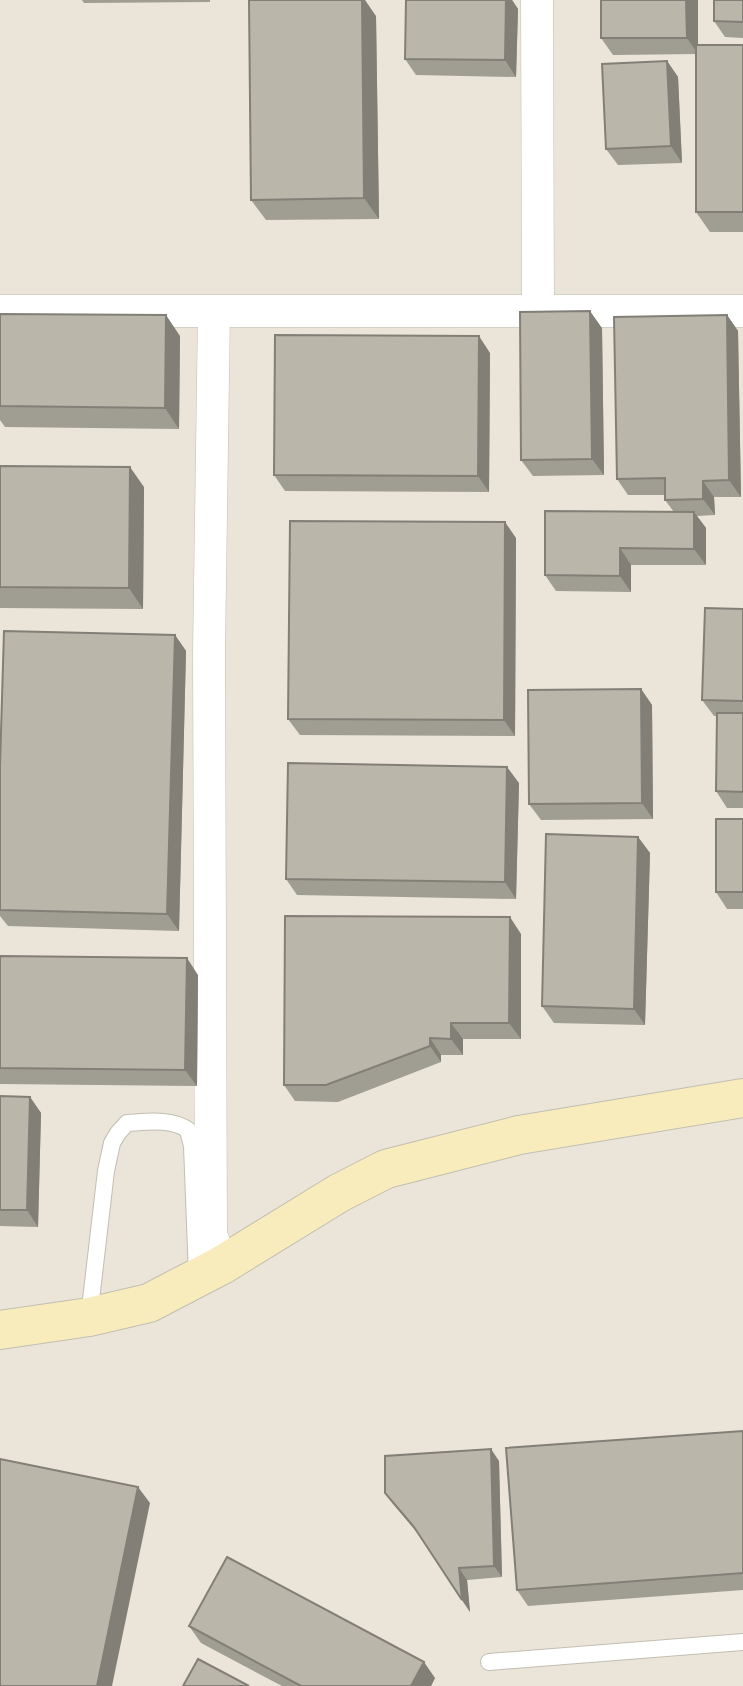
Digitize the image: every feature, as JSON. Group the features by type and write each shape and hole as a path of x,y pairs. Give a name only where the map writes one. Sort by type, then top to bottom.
{"street":[{"path":"537,0 538,312"},
{"path":"0,312 743,312"},
{"path":"210,1271 209,652 214,312"},
{"path":"0,1330 89,1317 149,1303 210,1271 338,1193 386,1169 519,1135 743,1098"}],"lane":[{"path":"89,1317 112,1143 127,1123 180,1124 188,1130 210,1271"},
{"path":"489,1662 743,1642"}],"building":[{"path":"249,0 362,0 364,198 251,200"},
{"path":"406,0 506,0 505,60 405,59"},
{"path":"601,0 686,0 687,38 601,38"},
{"path":"714,0 743,0 743,22 714,21"},
{"path":"696,45 743,45 743,212 696,212"},
{"path":"667,61 671,146 606,149 602,64"},
{"path":"590,311 592,459 521,460 520,312"},
{"path":"0,314 166,315 165,408 0,406"},
{"path":"727,315 729,480 703,481 703,499 665,500 665,478 617,479 614,317"},
{"path":"275,335 479,336 478,476 274,475"},
{"path":"0,466 130,467 129,588 0,587"},
{"path":"545,511 694,512 694,549 620,548 620,576 545,575"},
{"path":"290,521 505,522 504,720 288,719"},
{"path":"705,608 743,609 743,701 702,700"},
{"path":"4,631 175,635 167,914 0,910"},
{"path":"641,689 642,803 529,804 528,690"},
{"path":"717,713 743,713 743,792 716,791"},
{"path":"288,763 507,767 505,882 286,879"},
{"path":"716,819 743,819 743,892 716,892"},
{"path":"546,834 638,837 634,1009 542,1006"},
{"path":"285,916 510,917 509,1023 451,1023 451,1039 430,1038 430,1046 326,1085 284,1085"},
{"path":"0,956 187,958 185,1070 0,1068"},
{"path":"0,1096 30,1097 27,1210 0,1210"},
{"path":"743,1431 743,1573 517,1590 506,1448"},
{"path":"491,1449 494,1566 459,1568 462,1600 414,1527 385,1493 385,1456"},
{"path":"0,1459 138,1487 97,1686 0,1686"},
{"path":"227,1557 424,1662 411,1686 301,1686 189,1626"},
{"path":"198,1659 249,1686 183,1686"}]}
